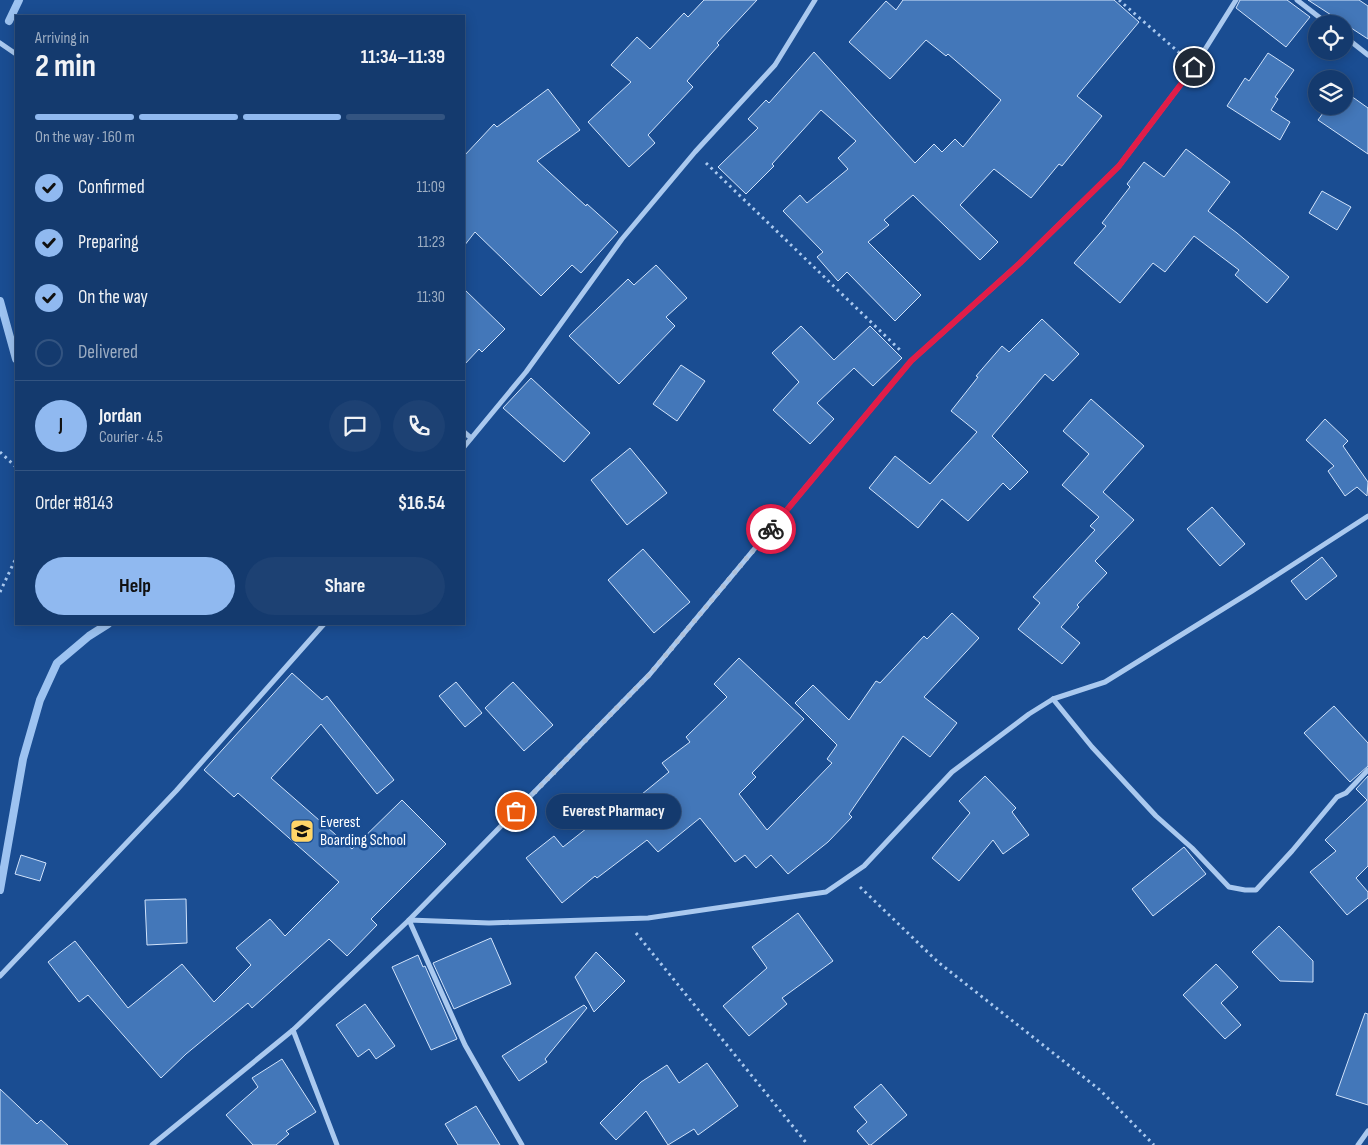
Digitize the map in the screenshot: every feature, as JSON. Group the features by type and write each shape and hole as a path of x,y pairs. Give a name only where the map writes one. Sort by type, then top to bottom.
{"street":[{"path":"465,446 526,372 622,238 695,152 776,65 816,0"},
{"path":"152,1145 293,1030 409,920 650,674 911,361 1020,263 1119,166 1194,67 1236,0"},
{"path":"1297,0 1316,15"},
{"path":"0,43 15,53"},
{"path":"1353,43 1368,55"},
{"path":"465,433 471,438"},
{"path":"409,920 489,923 648,918 826,892 864,866 952,772 1029,714 1053,699 1105,682 1252,591 1368,516"},
{"path":"0,976 176,790 323,625"},
{"path":"1053,699 1092,747 1156,816 1192,848 1229,886 1245,890 1256,890 1292,851 1337,797 1346,793 1368,770"},
{"path":"409,920 465,1045 522,1145"},
{"path":"293,1030 337,1145"},
{"path":"1358,1145 1368,1131"}],"path":[{"path":"1118,0 1194,67"},
{"path":"695,152 911,361"},
{"path":"0,452 15,466"},
{"path":"0,592 15,560"},
{"path":"849,876 938,962 1100,1090 1154,1145"},
{"path":"625,919 808,1145"}],"building":[{"path":"704,0 757,0 717,43 719,45 687,81 693,87 648,135 655,143 629,167 588,122 631,82 611,65 637,37 650,49 684,13 688,17"},
{"path":"903,0 1114,0 1139,22 1077,96 1102,116 1062,166 1059,164 1031,198 994,169 960,205 998,242 980,260 913,195 884,220 889,225 868,242 921,295 895,321 847,272 838,281 817,257 823,252 783,211 800,195 807,203 848,169 838,158 856,141 821,110 772,164 774,166 746,194 718,167 758,128 748,119 766,100 769,103 814,52 915,163 934,144 942,152 955,139 963,147 1001,100 948,54 946,56 926,40 890,79 849,42 886,1 896,10"},
{"path":"1240,0 1287,0 1308,16 1308,20 1286,47 1236,8"},
{"path":"1308,0 1359,0 1368,6 1368,39 1353,29 1353,15 1331,15"},
{"path":"1268,53 1294,70 1275,97 1278,99 1271,110 1290,122 1280,140 1227,106 1245,78 1249,81"},
{"path":"548,89 580,130 537,161 586,206 587,204 618,232 581,273 572,265 541,296 475,232 465,245 465,155 494,124 497,127"},
{"path":"1353,97 1368,108 1368,154 1318,120 1322,115 1353,115"},
{"path":"1186,149 1230,182 1208,211 1289,277 1267,303 1235,275 1239,270 1194,236 1165,272 1153,263 1120,303 1074,263 1106,226 1102,223 1130,187 1127,184 1144,162 1164,177"},
{"path":"1322,191 1351,207 1337,230 1309,213"},
{"path":"656,265 687,298 666,317 675,326 619,384 569,336 628,279 634,285"},
{"path":"465,290 505,329 482,352 479,349 465,364"},
{"path":"1042,319 1079,354 1053,381 1045,374 992,436 1028,472 1010,490 1003,483 968,521 942,499 918,528 869,488 895,456 930,484 977,432 951,411 978,377 976,376 1002,346 1009,352"},
{"path":"801,326 834,360 870,326 902,358 873,386 854,368 817,403 834,419 810,444 773,410 799,382 772,353"},
{"path":"681,365 705,381 677,421 653,404"},
{"path":"531,378 590,433 564,462 503,408"},
{"path":"1091,399 1144,446 1103,492 1134,520 1095,561 1107,573 1077,605 1079,607 1061,627 1080,643 1062,664 1018,629 1040,603 1033,597 1095,530 1090,526 1099,517 1062,485 1089,454 1063,431"},
{"path":"1325,419 1348,441 1343,446 1368,482 1367,496 1357,487 1345,496 1328,471 1334,466 1306,440"},
{"path":"630,448 667,493 627,525 591,480"},
{"path":"1212,507 1245,544 1220,566 1187,529"},
{"path":"643,549 690,602 654,633 608,580"},
{"path":"1322,557 1337,576 1306,600 1291,581"},
{"path":"952,613 979,638 924,697 957,723 930,757 903,736 849,814 852,817 828,842 788,874 771,855 756,868 745,855 735,862 700,818 658,852 647,840 597,878 595,876 562,903 526,858 554,836 563,847 615,806 620,812 669,772 662,763 690,742 686,737 727,697 714,684 739,658 804,719 752,773 756,777 739,794 767,830 832,763 827,759 837,745 795,703 813,685 849,720 876,681 880,683 924,636 927,639"},
{"path":"292,673 322,700 327,696 394,780 377,794 321,724 271,778 352,849 402,800 446,844 371,919 377,925 347,956 329,939 252,1008 248,1003 186,1054 161,1078 88,995 79,1002 48,962 75,941 128,1008 182,964 214,1002 251,965 236,948 270,919 285,936 339,882 238,793 234,797 204,770"},
{"path":"456,682 482,713 465,727 439,696"},
{"path":"513,682 553,725 524,751 485,708"},
{"path":"1334,706 1368,743 1368,766 1350,782 1304,733"},
{"path":"985,776 1016,808 1012,812 1029,835 1003,854 993,840 959,881 932,858 970,813 959,801"},
{"path":"1368,776 1368,866 1356,878 1368,892 1368,898 1347,915 1310,872 1336,851 1325,840 1367,800 1356,789"},
{"path":"1184,847 1206,874 1153,916 1132,889"},
{"path":"21,855 46,863 40,881 15,874"},
{"path":"186,899 187,943 147,945 145,900"},
{"path":"798,913 833,961 782,998 787,1004 749,1036 723,1006 767,968 752,947"},
{"path":"1279,926 1313,961 1313,982 1280,981 1252,952"},
{"path":"491,938 511,984 454,1009 433,963"},
{"path":"596,952 625,981 594,1012 575,977"},
{"path":"418,955 423,967 425,966 457,1039 431,1050 392,967"},
{"path":"1216,964 1238,987 1221,1003 1241,1025 1225,1039 1183,995"},
{"path":"365,1004 395,1046 376,1059 369,1049 358,1057 336,1025"},
{"path":"584,1005 587,1008 545,1059 547,1062 519,1081 502,1056"},
{"path":"1365,1013 1368,1014 1368,1105 1336,1095"},
{"path":"282,1059 316,1112 286,1131 289,1134 276,1145 253,1145 226,1115 258,1087 252,1078"},
{"path":"707,1063 738,1106 698,1135 694,1129 668,1145 646,1111 616,1140 600,1123 641,1082 667,1065 679,1083"},
{"path":"881,1084 907,1115 869,1145 857,1131 867,1122 854,1107"},
{"path":"0,1089 37,1124 41,1120 68,1145 0,1145"},
{"path":"476,1106 500,1145 458,1145 445,1124"}],"waterway":[{"path":"9,21 19,0"},
{"path":"0,301 15,355"},
{"path":"0,890 23,759 40,700 57,663 89,636 106,625"}],"way so far":[{"path":"516,811 650,674 771,529"}],"place":[{"name":"Everest Pharmacy","path":"516,811"},
{"name":"Everest Boarding School","path":"302,831"}],"route":[{"path":"771,529 911,361 1020,263 1119,166 1194,67"}]}
